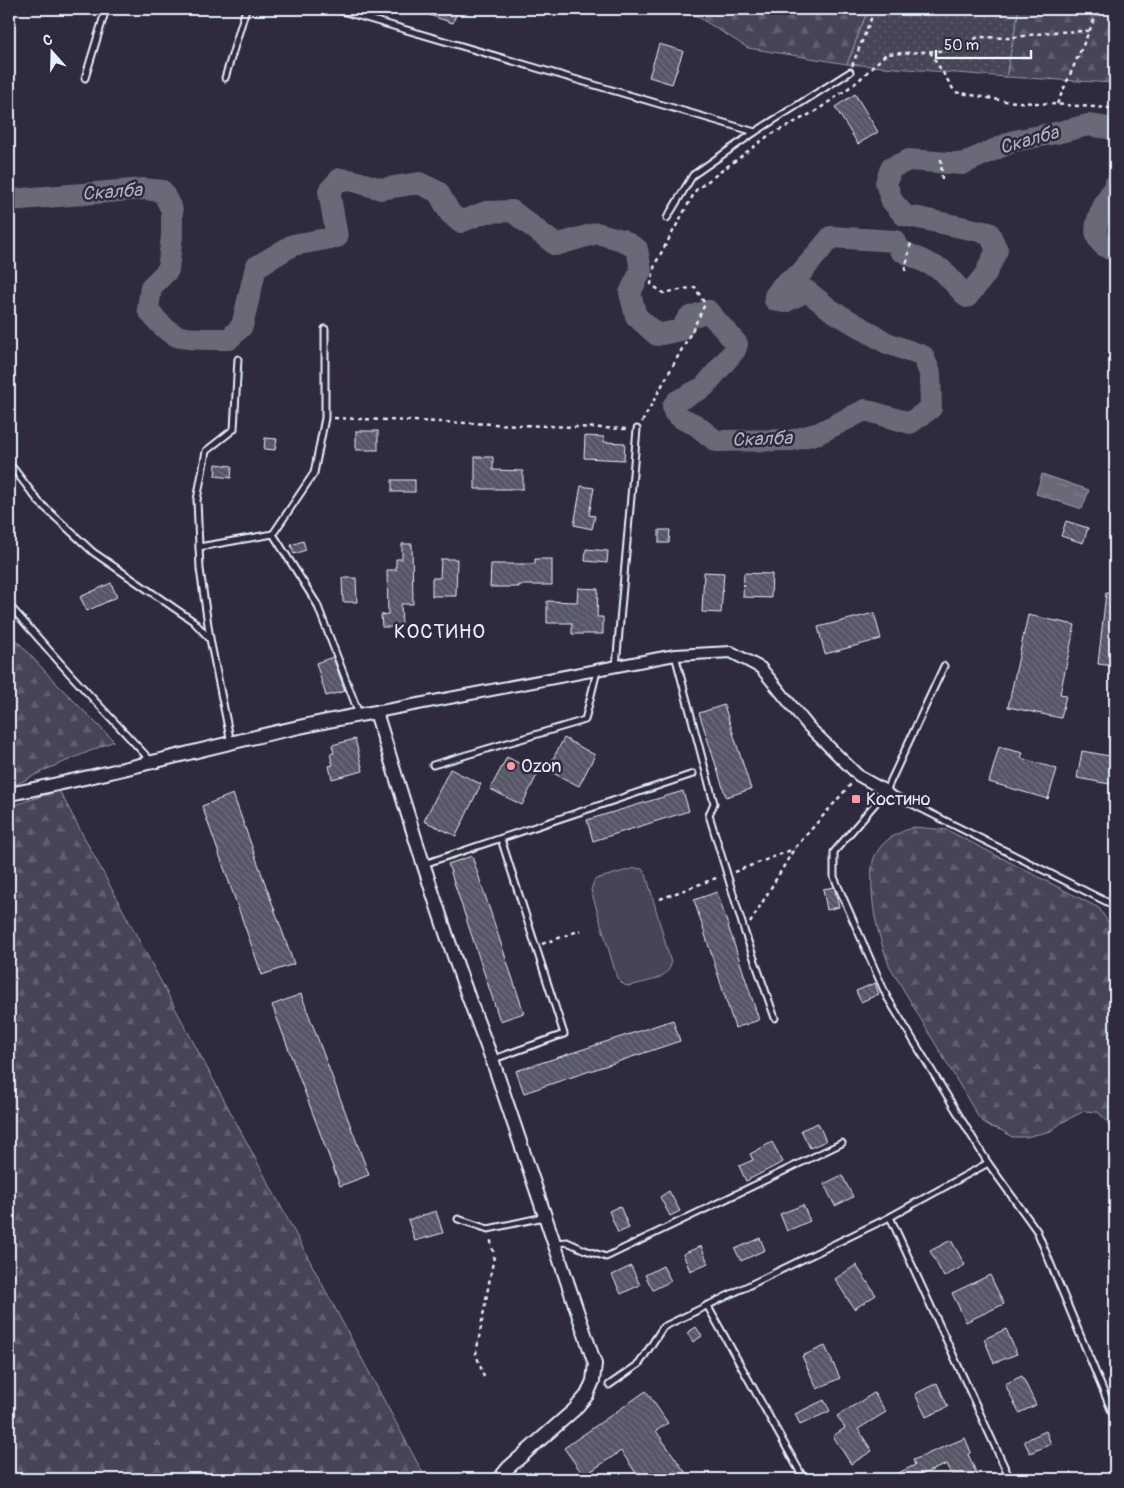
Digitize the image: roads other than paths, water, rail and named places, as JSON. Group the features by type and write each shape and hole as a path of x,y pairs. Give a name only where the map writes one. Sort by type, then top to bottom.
{"street":[{"path":"9,794 62,784 232,743 360,715 675,655 731,652 761,668 809,727 858,776 886,791"},
{"path":"376,712 477,1022 492,1059 595,1364 593,1381 587,1395 574,1410 508,1468 499,1479"}],"lane":[{"path":"85,78 106,9"},
{"path":"225,78 246,9"},
{"path":"335,9 755,132"},
{"path":"667,218 693,175 755,132 850,72"},
{"path":"199,546 273,534 314,473 325,418 325,329"},
{"path":"232,743 210,639 200,569 197,500 206,451 234,429 238,359"},
{"path":"616,666 637,430"},
{"path":"13,468 39,502 93,552 193,621 210,639"},
{"path":"273,534 317,604 360,715"},
{"path":"9,605 70,674 153,762"},
{"path":"675,655 714,803 709,815 744,933 775,1018"},
{"path":"944,666 886,791 834,852 834,878 887,997 988,1163 1037,1231 1115,1420"},
{"path":"433,765 585,720 597,671"},
{"path":"424,864 693,774"},
{"path":"886,791 1115,906"},
{"path":"492,1059 564,1034 501,839"},
{"path":"553,1243 567,1242 606,1257 842,1143"},
{"path":"609,1385 639,1364 663,1327 890,1216 988,1163"},
{"path":"890,1216 1010,1479"},
{"path":"458,1219 488,1229 544,1217"},
{"path":"707,1305 804,1479"}],"water":[{"path":"1042,474 1089,490 1082,509 1036,494"}],"waterway":[{"name":"Скалба","path":"9,200 144,189 162,191 172,210 172,236 168,270 151,287 148,309 172,334 194,339 229,339 242,326 256,267 293,245 337,237 329,191 340,179 381,189 419,183 438,192 450,213 460,222 486,212 512,211 556,245 597,233 622,240 637,249 641,270 630,293 636,316 657,335 681,330 688,318 708,311 737,344 735,350 704,387 677,401 673,406 674,412 696,425 716,441 793,440 819,433 865,410 910,423 931,408 930,373 923,356 887,343 831,310 807,291 784,302 775,300 775,296 782,286 801,273 831,237 895,241 900,250 942,270 967,297 985,275 997,250 989,233 904,215 892,201 886,183 891,168 909,160 962,164 1014,141 1088,125 1115,129"},
{"name":"Скалба","path":"1115,185 1101,212 1096,231 1098,239 1104,246 1115,251"}],"place":[{"name":"Ozon","path":"511,766"},
{"name":"Костино","path":"856,799"}],"district":[{"name":"КОСТИНО","path":"440,631"}]}
